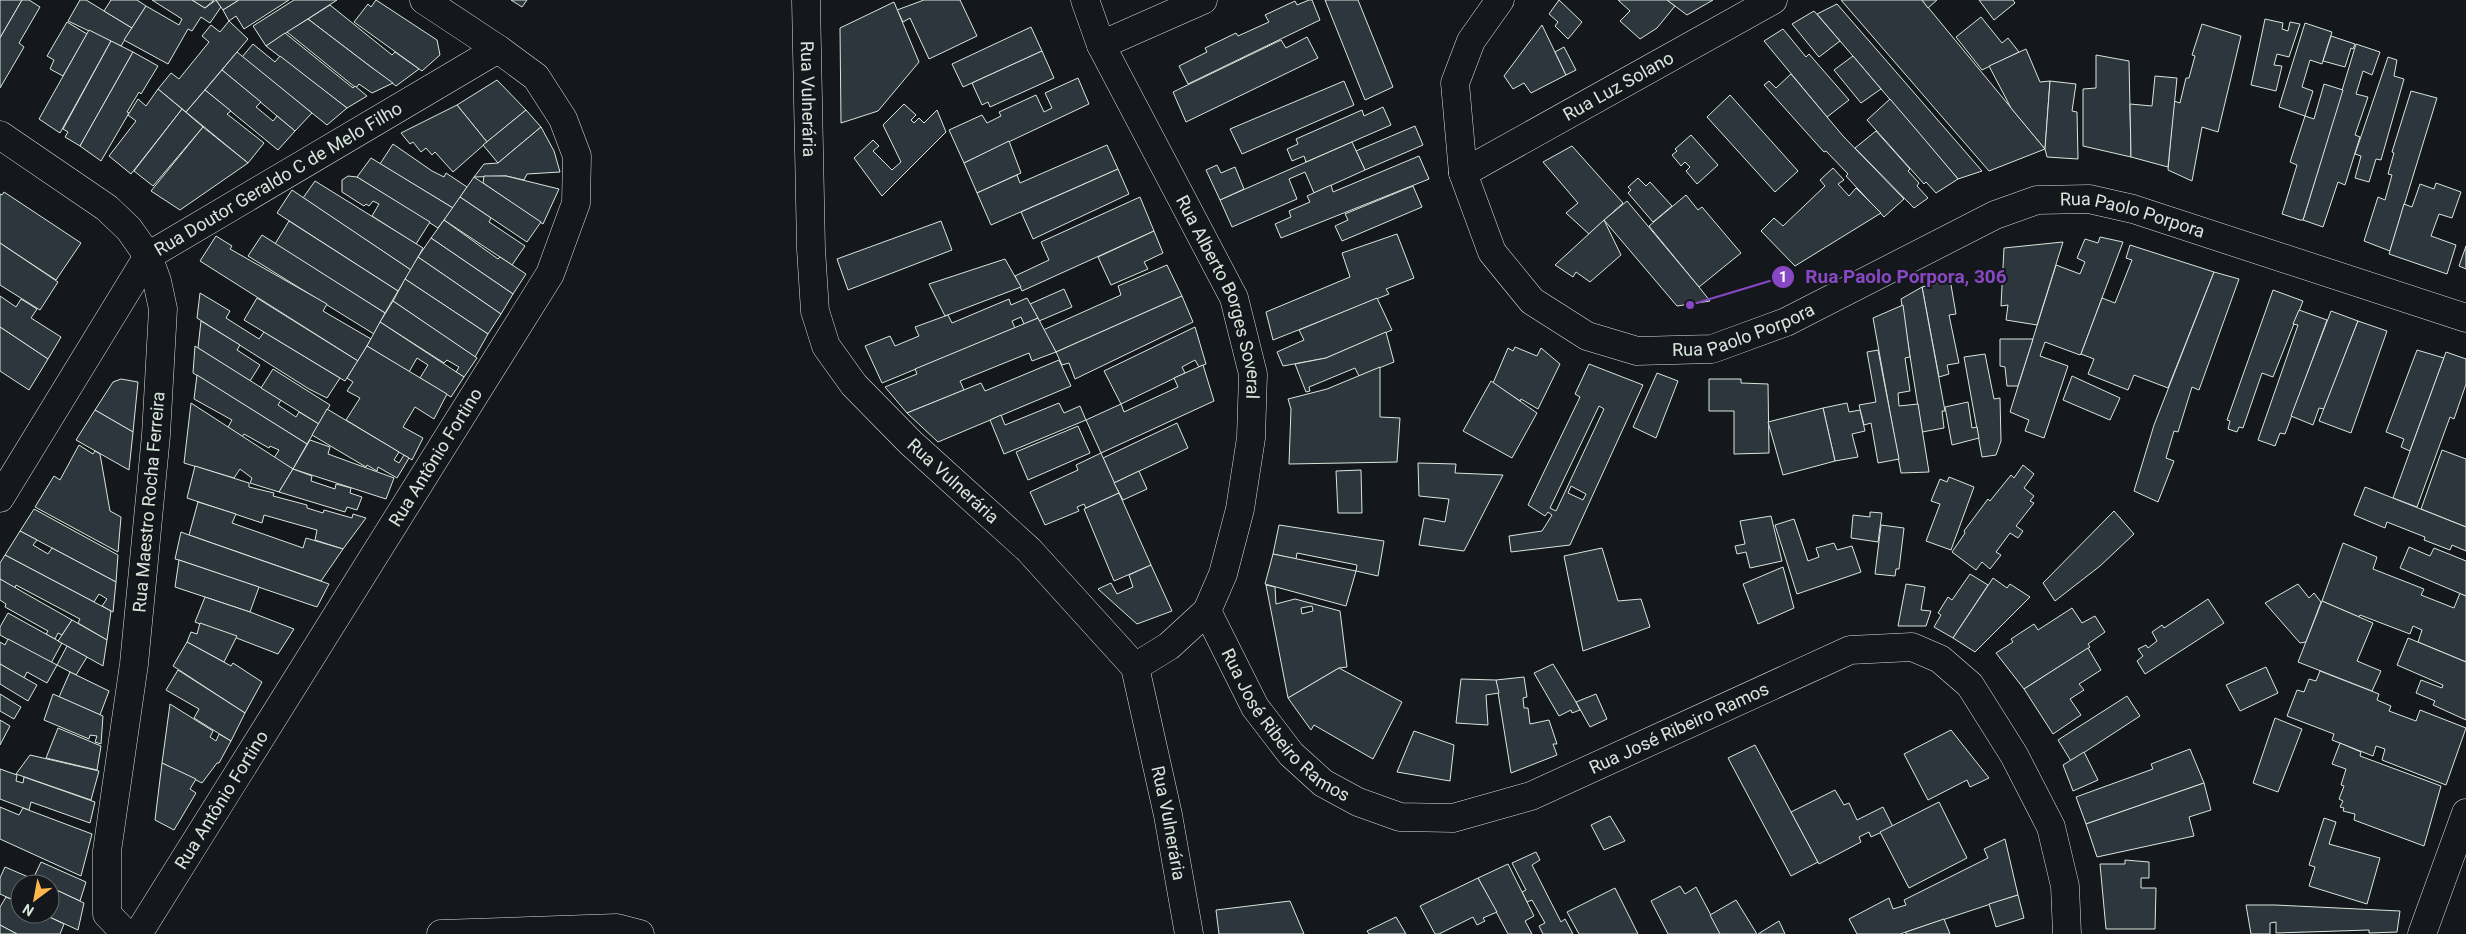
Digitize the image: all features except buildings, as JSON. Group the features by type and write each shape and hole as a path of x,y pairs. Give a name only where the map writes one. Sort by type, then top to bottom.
{"street":[{"name":"Rua Antônio Fortino","path":"138,934 550,274 576,203 577,156 563,119 536,77 498,49 424,0"},
{"name":"Rua Vulnerária","path":"806,0 815,311 826,346 854,385 911,443 1029,550 1135,667 1168,815 1189,934"},
{"name":"Rua Alberto Borges Soveral","path":"1085,0 1101,45 1234,298 1253,374 1251,438 1240,510 1223,574 1207,611"},
{"path":"1101,45 1202,0"},
{"name":"Rua Paolo Porpora","path":"1500,0 1471,41 1455,83 1463,172 1492,252 1532,301 1586,336 1637,351 1712,349 1786,322 1978,224 2037,200 2089,199 2133,209 2466,318"},
{"name":"Rua Luz Solano","path":"1463,172 1773,0"},
{"name":"Rua Doutor Geraldo C de Melo Filho","path":"0,498 148,256 498,49"},
{"name":"Rua Maestro Rocha Ferreira","path":"0,135 107,208 128,229 148,256 157,281 163,309 156,435 134,664 107,851 107,914 126,934"},
{"path":"1135,667 1169,646 1207,611"},
{"name":"Rua José Ribeiro Ramos","path":"1207,611 1255,707 1291,754 1322,783 1358,802 1400,818 1453,818 1531,796 1850,650 1912,647 1940,659 1970,685 2014,755 2051,826 2065,886 2067,934"},
{"path":"2422,934 2466,813"},
{"path":"441,934 617,928 640,934"}],"place":[{"name":"Rua Paolo Porpora, 306","path":"1690,305"}]}
